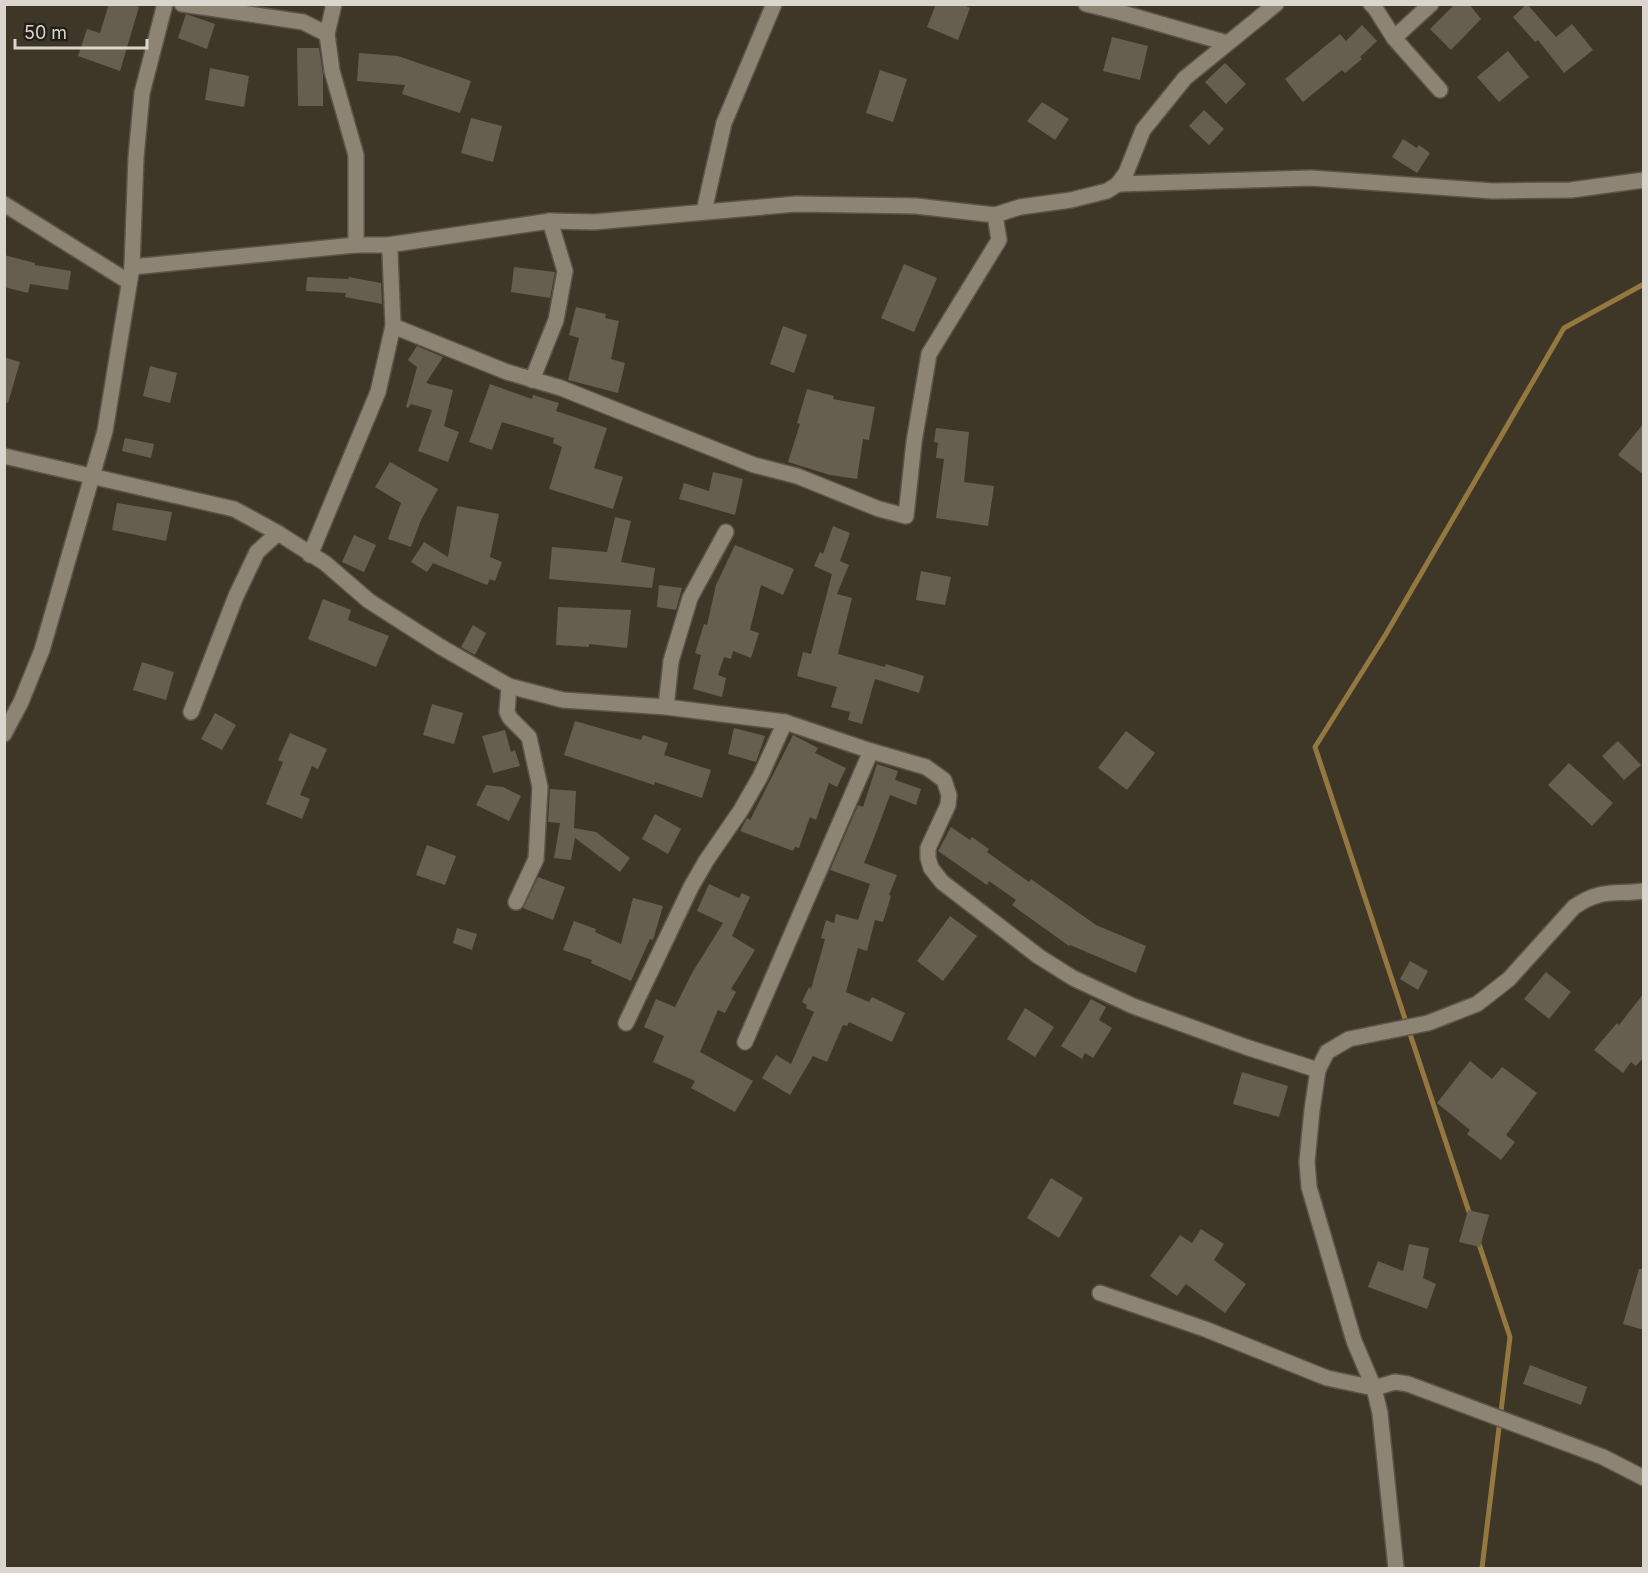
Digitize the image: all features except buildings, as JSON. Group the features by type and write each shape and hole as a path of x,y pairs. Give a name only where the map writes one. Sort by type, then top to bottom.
{"street":[{"path":"4,734 21,702 42,650 105,431 130,275 142,93 165,4"},
{"path":"182,4 303,22 327,34"},
{"path":"334,4 327,34 332,71 356,155 356,246"},
{"path":"704,211 724,123 774,4"},
{"path":"1086,4 1227,43"},
{"path":"4,204 130,275 356,246 388,245 550,221 594,222 808,204 916,206 995,215 1020,207 1071,200 1107,191 1118,184 1126,173 1143,130 1185,78 1276,4"},
{"path":"1371,4 1376,8 1394,38 1440,90"},
{"path":"1394,38 1431,4"},
{"path":"1118,184 1311,178 1504,191 1571,190 1644,180"},
{"path":"393,326 507,372 561,388 754,465 797,476 879,509 906,516 914,442 929,354 999,240 995,215"},
{"path":"532,380 556,320 565,271 550,221"},
{"path":"310,555 378,392 393,326 388,245"},
{"path":"4,456 234,509 278,533 325,564 369,601 508,686 563,700 666,707 785,722 926,767 944,780 949,795 948,805 928,848 927,858 931,868 942,882 1038,956 1073,978 1133,1006 1246,1047 1318,1070"},
{"path":"666,707 671,661 690,598 726,532"},
{"path":"191,712 236,596 257,552 278,533"},
{"path":"508,686 507,712 529,737 540,787 536,859 516,902"},
{"path":"626,1023 691,887 760,777 785,722"},
{"path":"745,1042 871,751"},
{"path":"1396,1569 1380,1413 1374,1388 1354,1341 1309,1187 1307,1162 1318,1070 1327,1052 1349,1038 1428,1023 1477,1004 1509,979 1574,907 1585,900 1604,892 1644,891"},
{"path":"1100,1293 1205,1329 1327,1378 1374,1388 1395,1382 1408,1384 1603,1457 1644,1478"}],"waterway":[{"path":"1470,1215 1315,747 1386,634 1564,328 1644,284"},
{"path":"1478,1241 1510,1337 1482,1568"}]}
